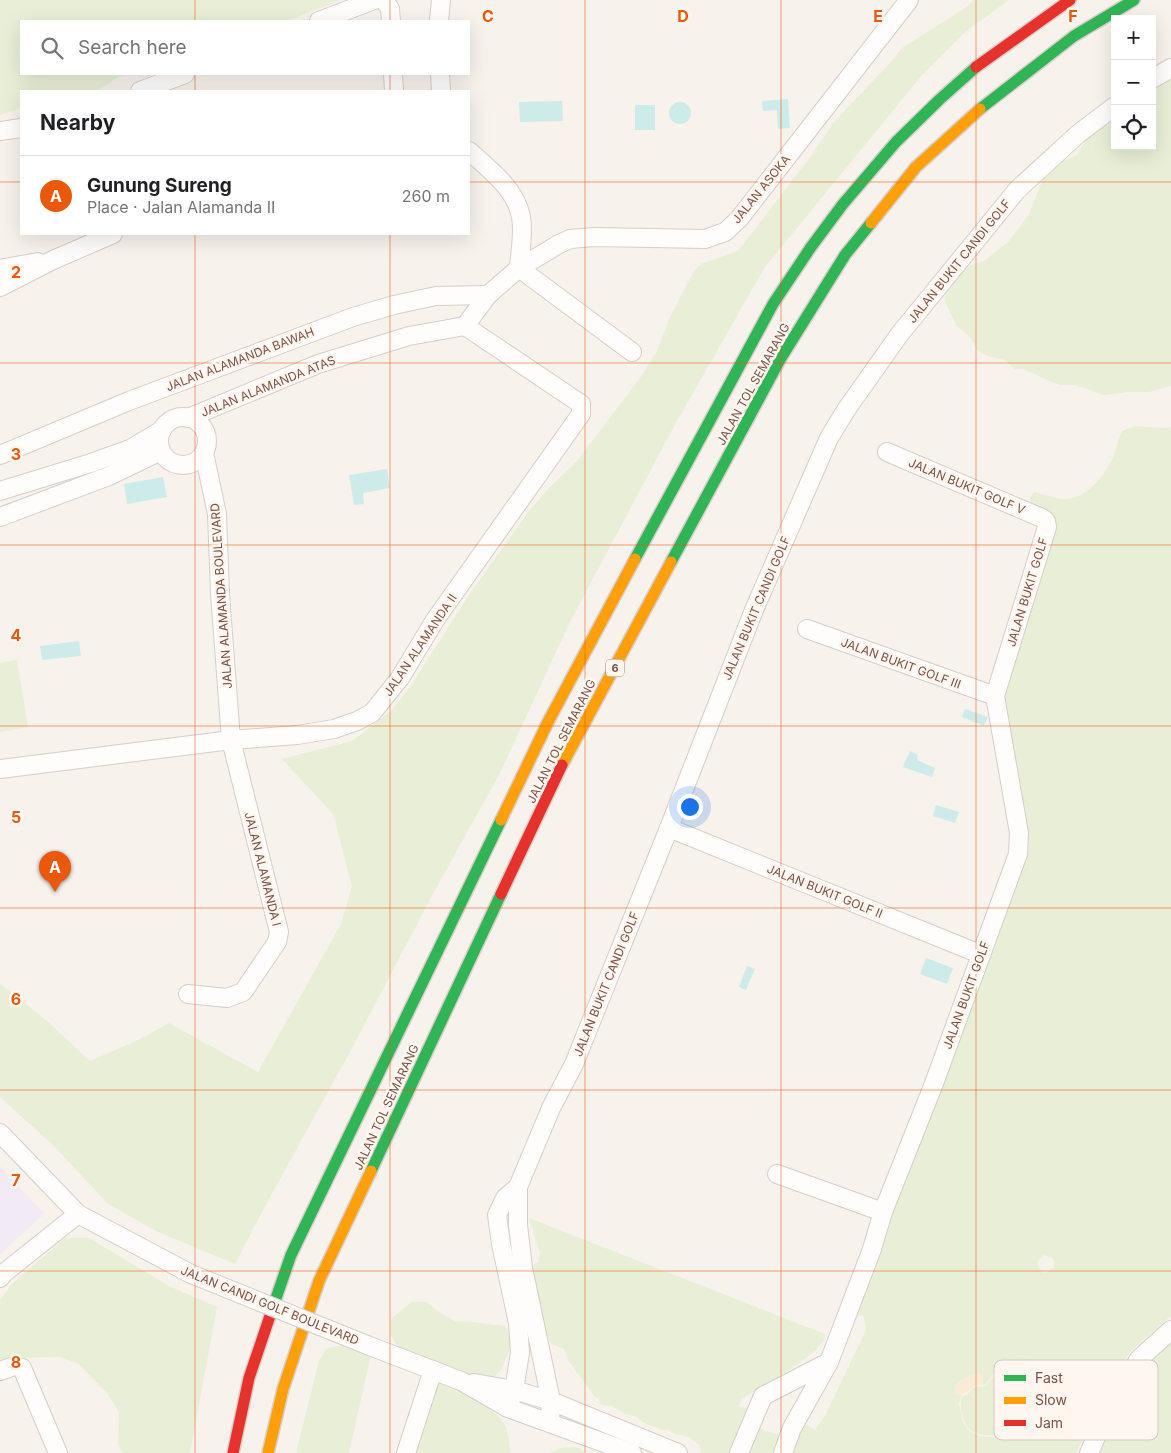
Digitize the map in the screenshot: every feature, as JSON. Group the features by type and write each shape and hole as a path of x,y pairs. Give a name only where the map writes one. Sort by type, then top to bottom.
{"highway":[{"name":"JALAN TOL SEMARANG","path":"233,1453 248,1378 291,1255 548,722 739,365 774,304 843,204 896,142 939,100 983,62 1070,0"},
{"name":"JALAN TOL SEMARANG","path":"268,1453 282,1389 323,1272 558,772 781,358 845,255 916,167 972,115 1020,77 1074,36 1134,0"}],"street":[{"path":"322,20 374,0"},
{"path":"382,0 385,1 390,9 391,20"},
{"path":"439,20 441,0"},
{"name":"JALAN ASOKA","path":"519,268 570,239 594,237 705,239 725,232 739,219 909,0"},
{"path":"1156,77 1171,68"},
{"path":"143,90 182,75"},
{"path":"393,75 394,90"},
{"path":"440,75 441,90"},
{"name":"JALAN BUKIT CANDI GOLF","path":"550,1423 551,1401 523,1268 518,1225 518,1186 551,1108 574,1064 754,610 829,438 846,410 899,335 1017,190 1078,134 1111,109"},
{"path":"0,131 20,128"},
{"path":"465,326 488,294 519,268 521,219 518,208 508,189 501,180 470,152"},
{"path":"3,277 53,260 111,235"},
{"path":"519,268 632,352"},
{"name":"JALAN ALAMANDA BAWAH","path":"0,455 129,401 353,317 394,305 436,296 488,294"},
{"name":"JALAN ALAMANDA ATAS","path":"188,418 318,364 409,336 465,326"},
{"name":"JALAN ALAMANDA II","path":"0,769 231,740 297,735 334,729 357,721 372,713 400,678 435,620 581,414 581,404 465,326"},
{"path":"188,418 180,417 166,424 159,436 161,451 165,458 178,465 193,463 204,453"},
{"name":"JALAN ALAMANDA BOULEVARD","path":"188,418 201,425 205,431 207,446 204,453 217,514 220,594 231,740"},
{"path":"0,491 130,449 162,430"},
{"path":"0,517 109,476 161,451"},
{"name":"JALAN BUKIT GOLF V","path":"887,452 1046,521"},
{"name":"JALAN BUKIT GOLF","path":"783,1453 792,1428 829,1362 872,1249 883,1212 933,1086 1018,854 1019,833 995,696 1047,526 1046,521"},
{"name":"JALAN BUKIT GOLF III","path":"807,629 995,696"},
{"name":"JALAN ALAMANDA I","path":"188,994 227,998 244,992 277,942 279,932 231,740"},
{"name":"JALAN BUKIT GOLF II","path":"669,828 980,954"},
{"name":"JALAN CANDI GOLF BOULEVARD","path":"0,1133 78,1214 191,1274 461,1381 508,1408 632,1453"},
{"path":"777,1174 883,1212"},
{"name":"JALAN BUKIT CANDI GOLF","path":"508,1408 514,1390 520,1352 518,1323 497,1215 505,1198 518,1186"},
{"path":"0,1278 78,1214"},
{"path":"1139,1360 1171,1330"},
{"path":"739,1453 763,1396 829,1362"},
{"path":"0,1371 14,1366 22,1368 58,1453"},
{"path":"406,1453 433,1370"},
{"name":"JALAN CANDI GOLF BOULEVARD","path":"461,1381 514,1390 551,1401 678,1453"},
{"path":"1089,1453 1095,1440"}],"shaded area":[{"path":"0,1166 44,1214 0,1254"}],"green space":[{"path":"0,0 341,0 289,20 20,20 20,75 124,75 97,90 20,90 20,108 0,115"},
{"path":"973,0 1009,0 965,32 923,74 765,267 672,430 570,622 500,773 434,892 235,1264 158,1232 108,1204 54,1146 0,1097 0,983 47,1021 90,1061 138,1040 169,1023 258,1072 341,924 352,886 333,814 282,759 352,741 390,712 410,687 469,595 529,511 549,488 577,461 640,378 657,351 670,317 694,271 701,264 738,251 811,156 834,122 902,48 968,6"},
{"path":"1171,78 1171,386 1149,392 1104,395 1075,385 1059,385 1023,369 1015,369 1004,360 987,356 976,349 971,338 956,325 945,302 945,290 962,268 984,261 1009,241 1029,214 1043,179 1055,165 1077,155 1089,134 1097,126 1109,125 1111,123 1111,150 1156,150 1156,85"},
{"path":"1136,426 1171,427 1171,1316 1130,1352 1125,1360 994,1360 994,1373 985,1385 981,1385 983,1382 972,1375 955,1387 956,1394 962,1395 959,1403 960,1409 963,1422 969,1431 979,1436 994,1436 994,1440 1082,1440 1076,1453 701,1453 699,1445 689,1437 675,1434 669,1430 661,1430 612,1406 601,1405 598,1398 595,1397 568,1360 564,1349 552,1344 547,1338 528,1270 538,1262 540,1253 529,1218 825,1334 824,1340 810,1355 741,1399 739,1407 746,1408 758,1428 775,1434 780,1433 785,1427 801,1421 815,1430 825,1416 866,1330 864,1317 855,1314 854,1309 1017,872 1000,696 1054,518 1049,512 1033,506 1030,498 1034,492 1064,499 1080,495 1094,485 1113,457 1122,431","holes":["1044,1255 1052,1258 1054,1267 1046,1273 1042,1272 1037,1265 1038,1261"]},
{"path":"17,660 28,727 0,732 0,663"},
{"path":"65,1238 89,1238 169,1286 217,1307 190,1453 122,1453 118,1443 119,1412 107,1393 79,1364 60,1357 23,1358 0,1364 0,1300 12,1284"},
{"path":"412,1302 427,1302 436,1310 455,1321 505,1326 511,1338 509,1352 501,1370 486,1386 484,1404 497,1415 507,1430 510,1453 407,1453 435,1370 397,1346 391,1335 390,1322 393,1317"},
{"path":"1171,1337 1171,1453 1094,1453 1101,1440 1158,1440 1158,1360 1145,1360"},
{"path":"344,1345 371,1355 349,1453 296,1453 319,1361 327,1348"},
{"path":"994,1375 994,1435 982,1435 971,1430 962,1414 962,1397 968,1394 974,1387 986,1386"},
{"path":"561,1448 580,1448 585,1453 550,1453"}],"sand":[{"path":"979,1373 983,1377 981,1385 974,1386 964,1394 956,1394 955,1387 958,1384 969,1376"}],"water":[{"path":"788,99 790,128 778,129 777,110 763,111 762,101"},
{"path":"562,101 563,121 520,122 519,102"},
{"path":"680,102 688,105 691,113 688,121 680,124 672,121 669,113 672,105"},
{"path":"635,105 655,105 655,130 635,130"},
{"path":"387,469 390,488 363,493 364,504 354,505 349,475"},
{"path":"163,477 167,497 127,504 124,484"},
{"path":"79,641 81,656 42,660 40,646"},
{"path":"965,709 988,717 984,726 962,717"},
{"path":"910,751 918,755 917,760 935,768 932,777 903,767"},
{"path":"936,805 959,812 955,823 933,816"},
{"path":"926,958 953,968 947,984 920,974"},
{"path":"747,966 755,969 746,990 739,987"}],"traffic: fast":[{"path":"980,109 1074,36 1134,0"},
{"path":"635,559 773,304 811,247 843,204 896,142 976,67"},
{"path":"671,562 781,358 845,255 871,223"},
{"path":"274,1304 291,1255 501,820"},
{"path":"371,1171 501,894"}],"traffic: slow":[{"path":"871,223 916,167 980,109"},
{"path":"501,820 548,722 635,559"},
{"path":"562,765 671,562"},
{"path":"268,1453 283,1389 319,1281 371,1171"}],"traffic: jam":[{"path":"976,67 1070,0"},
{"path":"501,894 562,765"},
{"path":"233,1453 249,1378 274,1304"}],"place":[{"name":"Gunung Sureng","path":"55,892"}]}
